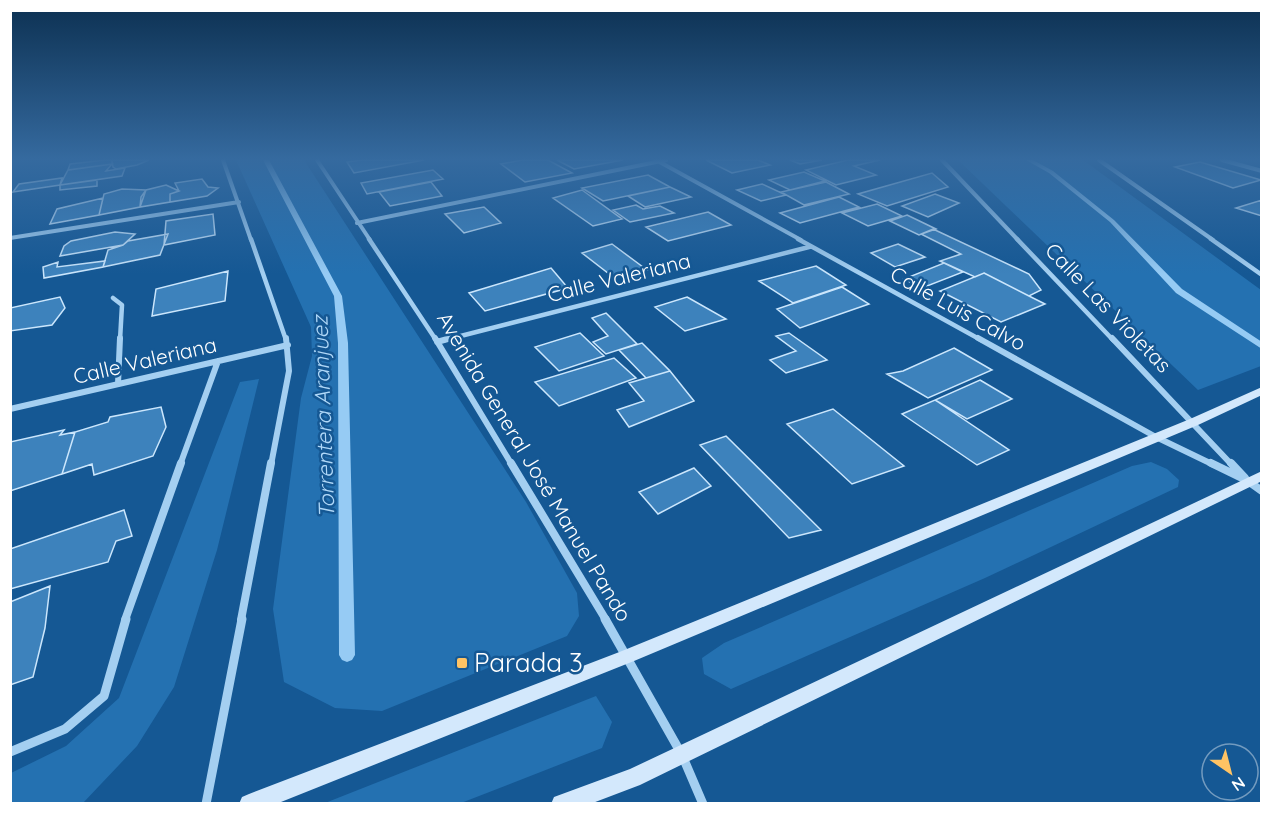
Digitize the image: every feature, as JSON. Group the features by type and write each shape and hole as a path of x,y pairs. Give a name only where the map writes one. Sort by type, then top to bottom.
{"main road":[{"path":"249,804 628,656 1194,422 1262,390"},
{"path":"561,804 633,778 1257,482"}],"street":[{"path":"206,804 289,371 288,345 237,198"},
{"name":"Avenida General José Manuel Pando","path":"341,198 437,342 628,656 682,755 703,804"},
{"path":"357,223 476,198"},
{"name":"Calle Luis Calvo","path":"724,198 1156,437 1257,482"},
{"name":"Calle Las Violetas","path":"979,198 1194,422 1257,482"},
{"path":"1152,198 1262,276"},
{"path":"10,238 239,202"},
{"name":"Calle Valeriana","path":"437,342 810,247"},
{"path":"114,298 122,305 118,384"},
{"name":"Calle Valeriana","path":"10,409 288,345"},
{"path":"10,752 65,729 104,696 131,600 218,361"}],"shaded area":[{"path":"253,198 329,198 526,502 577,593 579,616 567,636 382,711 335,708 284,682 273,609 301,398 312,356 311,327"},
{"path":"998,198 1135,198 1261,290 1261,366 1198,390"},
{"path":"259,379 217,550 174,687 137,746 83,803 11,803 11,773 66,746 119,698 240,382"},
{"path":"1151,462 1167,469 1179,480 1178,487 985,578 731,689 704,674 702,658 724,643 1132,466"},
{"path":"596,696 612,722 602,748 461,803 325,803"}],"building":[{"path":"103,198 143,198 140,207 99,215"},
{"path":"103,198 99,215 50,224 57,209"},
{"path":"141,198 170,198 170,202 140,207"},
{"path":"170,198 195,198 170,202"},
{"path":"384,198 432,198 390,206"},
{"path":"553,198 593,198 622,219 593,226"},
{"path":"598,198 617,198 603,201"},
{"path":"631,198 686,198 645,207"},
{"path":"754,198 774,198 761,201"},
{"path":"792,198 833,198 804,205"},
{"path":"835,198 841,198 859,207 800,223 780,213"},
{"path":"868,198 913,198 887,206"},
{"path":"924,198 946,198 959,203 928,217 902,206"},
{"path":"1262,200 1262,216 1236,208"},
{"path":"877,204 902,216 868,226 842,213"},
{"path":"636,205 643,209 660,206 674,213 630,222 613,210"},
{"path":"484,207 501,223 464,233 445,214"},
{"path":"708,212 731,225 668,241 646,227"},
{"path":"213,214 215,235 164,245 166,221"},
{"path":"907,215 936,229 919,235 890,221"},
{"path":"933,229 1029,274 1041,290 1029,296 984,273 975,277 940,261 961,254 921,234"},
{"path":"115,232 135,234 123,245 60,256 64,246 71,241"},
{"path":"168,234 160,255 103,267 108,250 128,241"},
{"path":"612,244 647,270 613,277 582,253"},
{"path":"898,244 925,257 895,267 871,253"},
{"path":"105,261 103,267 44,278 43,267 58,262 57,267"},
{"path":"944,263 963,272 922,288 904,279"},
{"path":"816,266 846,285 793,303 759,281"},
{"path":"551,268 568,288 485,311 469,293"},
{"path":"228,271 225,301 152,316 156,289"},
{"path":"984,273 1045,304 1001,322 940,291"},
{"path":"842,287 869,304 800,328 777,309"},
{"path":"60,297 65,308 52,325 10,331 10,308"},
{"path":"687,297 726,319 685,331 655,307"},
{"path":"606,313 637,344 606,354 593,342 608,336 592,318"},
{"path":"580,333 604,356 559,371 535,347"},
{"path":"789,333 827,360 786,373 770,360 796,351 776,336"},
{"path":"642,343 670,371 646,378 619,350"},
{"path":"954,348 992,370 928,398 887,374 903,371"},
{"path":"614,358 636,378 559,406 535,382"},
{"path":"670,371 694,401 629,427 617,410 644,401 629,383"},
{"path":"980,380 1012,399 967,419 935,400"},
{"path":"935,400 1009,450 977,465 902,414"},
{"path":"161,407 166,427 153,456 94,475 92,464 62,474 75,432 108,422 110,417"},
{"path":"833,409 904,466 852,484 787,424"},
{"path":"64,430 60,435 75,432 62,474 10,491 10,442"},
{"path":"726,436 821,530 789,538 700,445"},
{"path":"694,468 711,486 658,514 639,492"},
{"path":"124,510 132,536 116,541 108,562 10,589 10,549"},
{"path":"50,586 45,628 33,677 10,685 10,602"}],"waterway":[{"name":"Torrentera Aranjuez","path":"286,198 338,296 343,343 347,655"},
{"path":"1083,198 1112,221 1179,291 1262,346"}],"place":[{"name":"Parada 3","path":"462,663"}]}
